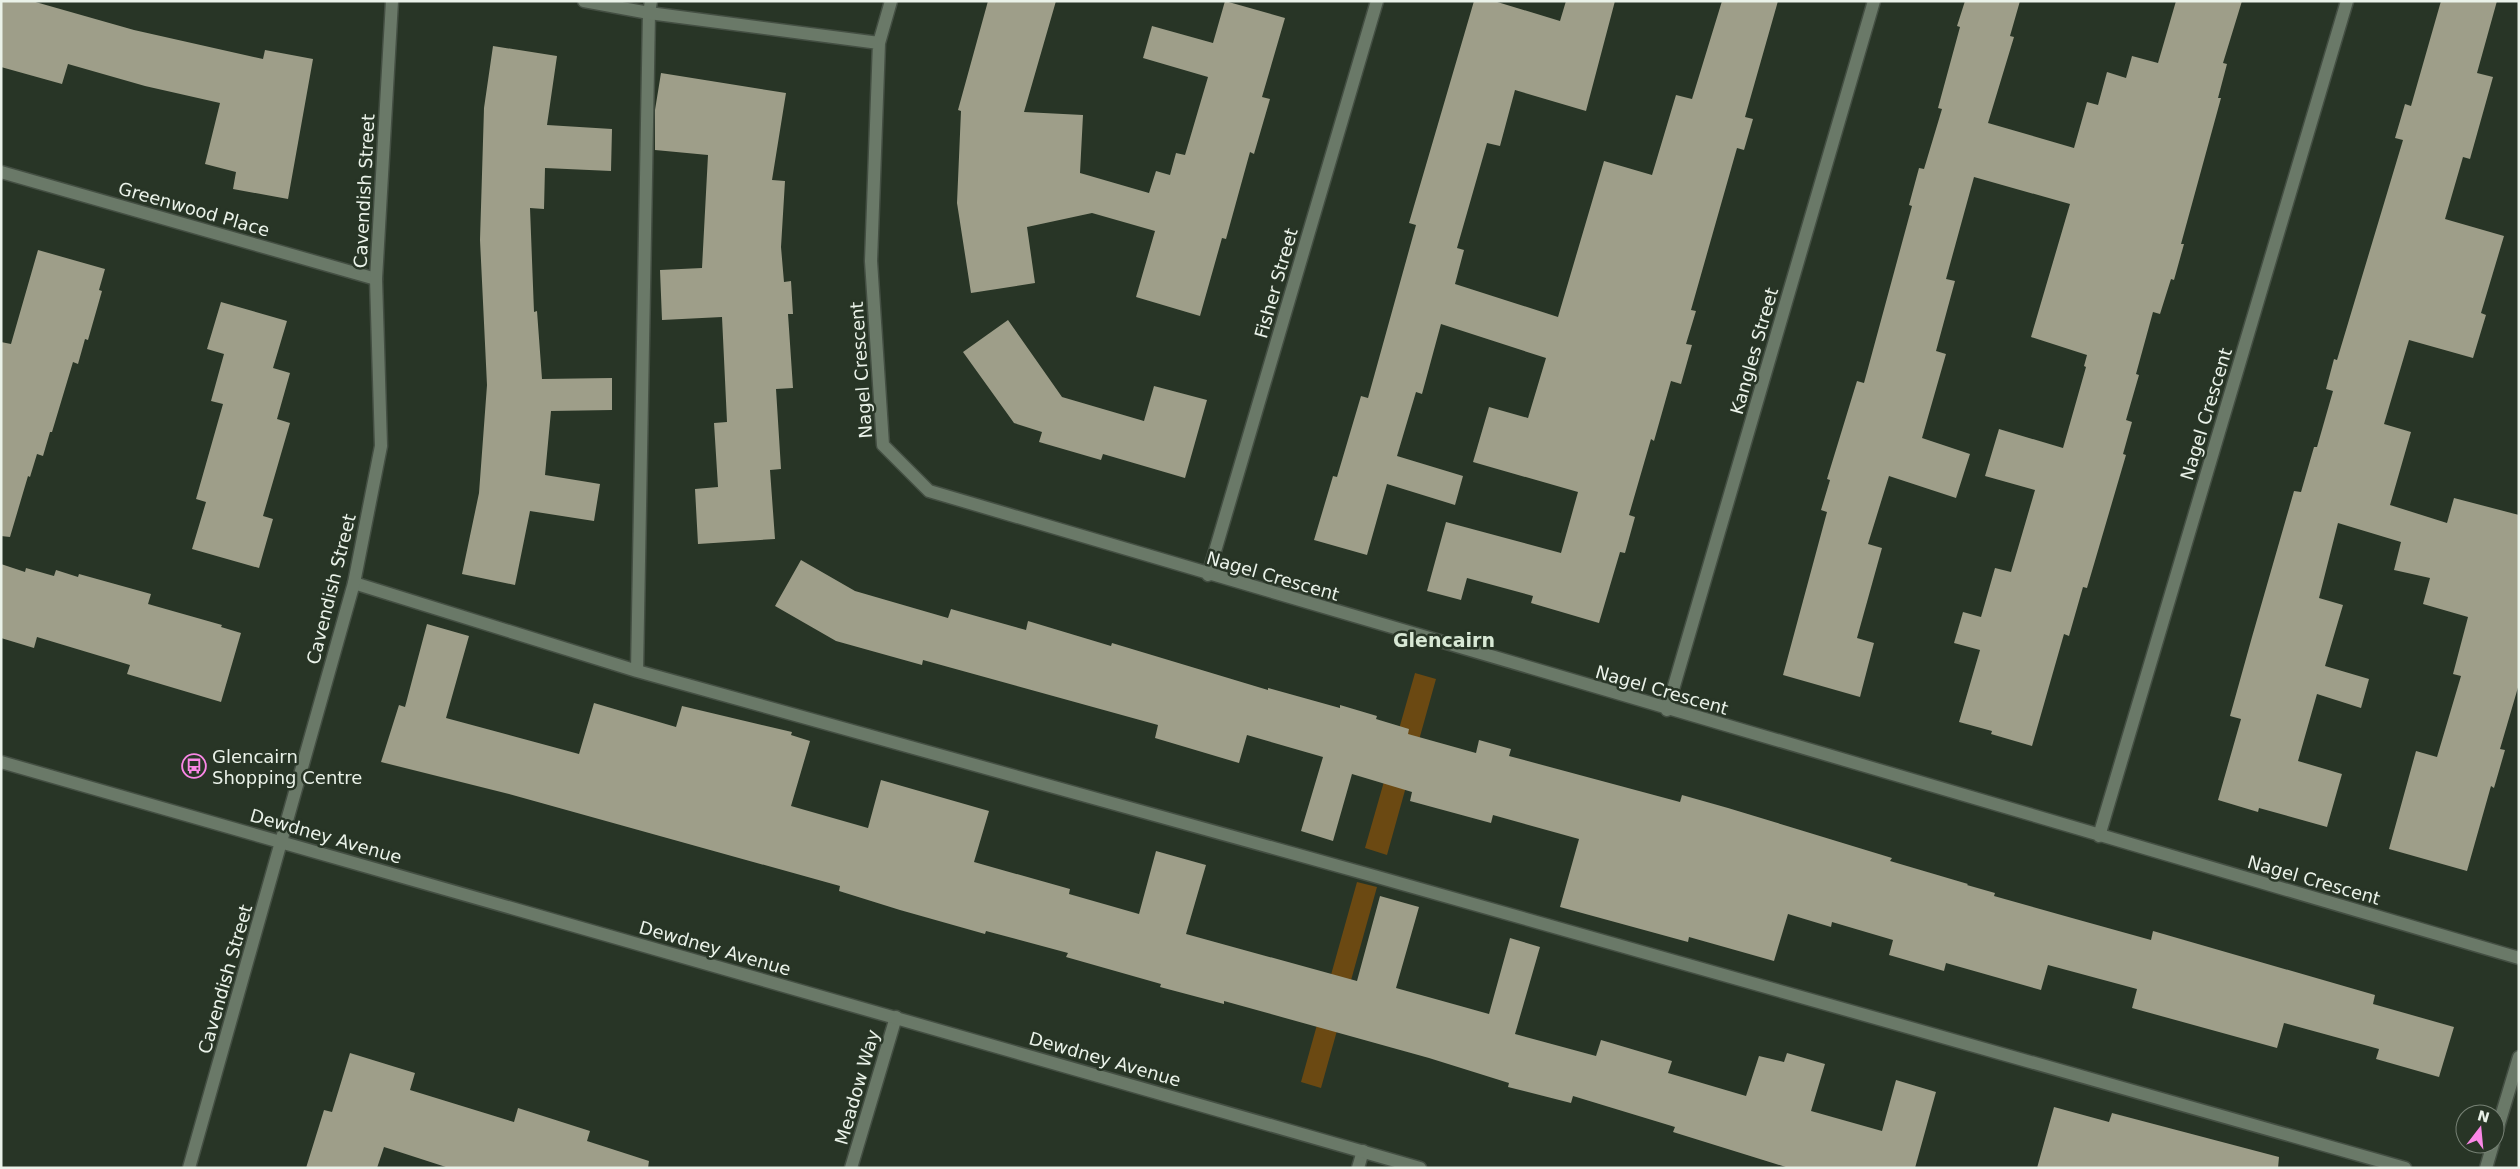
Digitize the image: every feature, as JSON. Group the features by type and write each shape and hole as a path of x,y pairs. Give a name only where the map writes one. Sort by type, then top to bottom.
{"street":[{"name":"Cavendish Street","path":"189,1168 354,583 381,446 376,279 392,1"},
{"path":"584,1 650,7 879,43"},
{"name":"Nagel Crescent","path":"891,1 879,43 871,262 883,445 929,491 1667,710 2519,958"},
{"name":"Fisher Street","path":"1208,575 1377,1"},
{"name":"Kangles Street","path":"1667,710 1874,1"},
{"name":"Nagel Crescent","path":"2099,836 2347,1"},
{"path":"637,671 650,7"},
{"name":"Greenwood Place","path":"1,172 376,279"},
{"path":"354,583 637,671 1374,876 2404,1168"},
{"name":"Dewdney Avenue","path":"1,762 1420,1168"},
{"name":"Meadow Way","path":"851,1168 896,1017"},
{"path":"2505,1104 2519,1057"},
{"path":"1358,1168 1363,1151"},
{"path":"2486,1168 2490,1154"}],"shaded area":[{"path":"1415,673 1436,679 1387,855 1365,848"},
{"path":"1357,882 1377,887 1321,1088 1301,1082"}],"building":[{"path":"1,1 32,1 134,30 263,59 265,50 313,59 288,199 233,189 236,172 205,164 220,103 145,86 68,64 62,84 1,67"},
{"path":"988,1 1056,1 1024,112 1083,115 1080,173 1149,193 1156,171 1170,175 1176,153 1185,155 1208,77 1143,58 1152,26 1213,43 1225,1 1285,18 1262,97 1270,99 1254,154 1250,152 1226,239 1222,238 1200,316 1136,297 1155,231 1092,213 1027,227 1035,283 971,293 957,203 961,111 958,110"},
{"path":"1474,1 1494,1 1560,21 1566,1 1615,1 1586,111 1515,90 1500,146 1487,143 1457,248 1464,250 1455,284 1558,317 1604,161 1652,175 1676,95 1692,99 1722,1 1778,1 1745,117 1753,119 1744,150 1737,148 1691,310 1696,311 1686,344 1692,345 1681,384 1671,381 1654,441 1651,439 1629,515 1635,517 1625,553 1620,552 1599,623 1531,603 1533,596 1467,578 1461,600 1427,591 1446,522 1561,553 1578,492 1473,462 1489,407 1528,418 1546,358 1441,324 1422,394 1416,392 1397,456 1463,476 1455,505 1387,484 1367,555 1314,540 1333,476 1337,477 1361,396 1368,398 1416,225 1409,223"},
{"path":"1965,1 2020,1 2010,36 2014,37 1988,123 2074,148 2087,102 2098,105 2107,72 2126,78 2132,56 2158,63 2176,1 2242,1 2223,63 2227,64 2218,98 2221,98 2181,244 2184,244 2174,280 2171,279 2160,314 2153,312 2136,374 2139,375 2126,420 2132,422 2123,454 2126,455 2087,588 2083,587 2069,636 2064,634 2032,746 1991,734 1992,731 1959,722 1980,650 1954,643 1963,612 1981,617 1995,568 2011,572 2035,490 1985,476 1999,429 2063,448 2086,367 2084,366 2087,355 2031,337 2070,204 1974,177 1946,279 1955,281 1936,351 1946,354 1922,438 1970,454 1956,498 1889,476 1868,544 1882,548 1857,638 1874,643 1860,697 1783,675 1827,512 1821,510 1830,480 1827,479 1857,381 1864,383 1912,206 1909,205 1919,168 1924,169 1942,109 1938,108 1960,27 1957,26"},
{"path":"2441,1 2497,1 2477,73 2493,77 2470,159 2463,157 2445,219 2504,236 2481,313 2486,315 2473,358 2409,340 2384,424 2411,432 2390,505 2447,523 2454,498 2519,515 2519,684 2500,749 2505,750 2494,788 2491,786 2467,871 2389,849 2416,751 2437,757 2461,676 2453,674 2468,617 2423,604 2430,578 2394,570 2401,542 2338,523 2319,598 2343,605 2325,666 2369,679 2361,708 2317,694 2298,761 2342,774 2327,827 2259,808 2258,812 2218,800 2241,719 2230,716 2252,637 2294,491 2301,492 2314,447 2317,447 2333,391 2326,389 2334,359 2337,360 2403,140 2395,138 2405,104 2411,106"},
{"path":"493,46 557,56 547,125 612,129 611,171 545,168 544,209 530,208 534,312 537,311 542,379 612,378 612,410 551,411 545,475 600,484 594,521 530,511 515,585 462,574 479,493 487,385 480,240 484,108"},
{"path":"661,73 786,93 772,180 785,181 781,247 784,282 791,281 793,314 788,314 793,388 776,389 781,469 770,470 775,539 698,544 695,489 718,487 714,423 727,422 722,317 662,320 660,270 702,268 708,155 655,150 655,110"},
{"path":"38,250 105,269 99,290 102,291 88,340 85,339 78,364 73,362 43,456 37,454 30,477 28,476 10,537 1,536 1,342 11,344"},
{"path":"221,302 287,321 273,368 290,373 277,419 290,423 263,516 273,519 259,568 192,549 206,502 196,499 223,404 211,401 224,354 207,349"},
{"path":"1008,320 1062,397 1144,421 1154,386 1207,400 1185,478 1103,454 1101,460 1039,442 1042,432 1014,423 963,352"},
{"path":"801,560 855,591 948,618 951,609 1026,630 1028,621 1111,646 1112,643 1268,690 1268,688 1340,708 1340,705 1377,716 1376,719 1409,729 1408,734 1476,753 1479,740 1511,749 1509,756 1680,802 1682,795 1892,858 1890,861 1995,893 1994,896 2151,940 2153,931 2375,995 2373,1004 2454,1027 2439,1077 2376,1059 2379,1049 2284,1023 2277,1048 2132,1008 2137,989 2048,965 2041,990 1946,963 1944,971 1889,955 1893,940 1832,922 1831,927 1788,914 1774,961 1689,937 1688,942 1560,907 1579,839 1493,815 1491,823 1410,801 1412,792 1352,774 1333,841 1301,831 1323,757 1247,735 1239,763 1155,738 1158,725 923,660 922,665 836,641 775,606"},
{"path":"1,564 25,572 26,568 54,576 56,570 78,577 79,574 151,594 148,604 222,625 221,627 241,633 221,702 127,674 130,665 37,637 34,648 1,638"},
{"path":"427,624 469,636 446,718 579,754 594,703 676,727 682,706 792,732 791,735 810,741 791,806 868,828 881,780 989,811 974,862 1070,889 1069,894 1139,914 1156,851 1206,865 1186,934 1357,981 1380,896 1419,907 1396,988 1489,1014 1510,938 1540,947 1515,1034 1596,1056 1601,1040 1672,1061 1668,1073 1746,1096 1759,1056 1784,1062 1787,1053 1825,1064 1811,1111 1882,1131 1896,1080 1936,1092 1915,1168 1789,1168 1673,1132 1675,1127 1573,1096 1571,1103 1508,1087 1509,1083 1429,1058 1224,1001 1224,1004 1160,987 1161,984 1066,957 1068,953 986,931 985,934 900,910 839,891 840,886 509,794 381,762 399,705 405,707"},
{"path":"350,1053 415,1073 410,1090 514,1122 518,1108 590,1131 587,1141 649,1161 648,1168 449,1168 384,1147 377,1168 306,1168 324,1110 332,1112"},
{"path":"2054,1107 2109,1122 2112,1113 2279,1157 2278,1168 2037,1168"}],"place":[{"name":"Glencairn Shopping Centre","path":"194,766"}],"district":[{"name":"Glencairn","path":"1444,640"}]}
